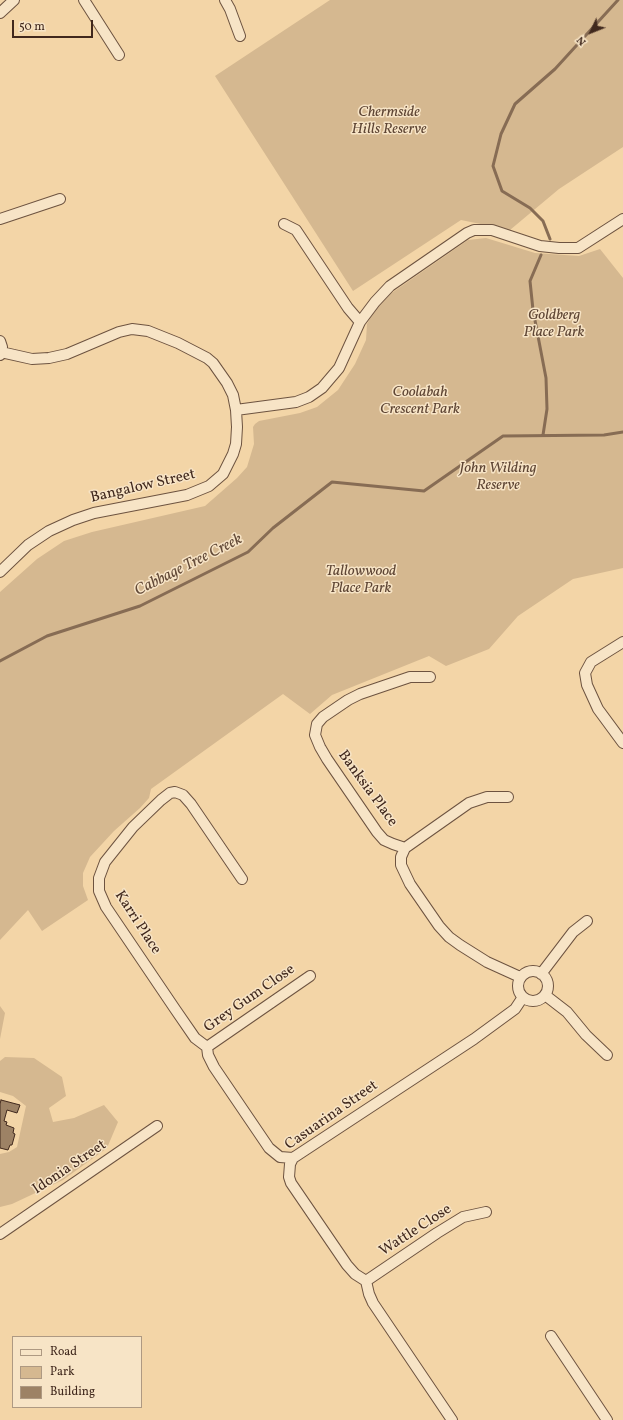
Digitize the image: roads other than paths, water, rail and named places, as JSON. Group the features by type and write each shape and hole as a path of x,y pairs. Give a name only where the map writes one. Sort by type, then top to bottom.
{"street":[{"path":"0,13 14,0"},
{"path":"84,0 120,55"},
{"path":"225,0 240,36"},
{"path":"0,219 60,199"},
{"path":"236,410 296,402 322,388 339,368 360,322 375,302 390,286 467,233 474,230 492,230 540,246 578,248 623,219"},
{"path":"284,224 296,230 348,308 360,322"},
{"name":"Bangalow Street","path":"0,341 1,353 32,359 49,358 67,354 118,332 132,329 148,330 178,343 207,358 213,363 227,383 233,396 236,410 237,428 236,444 233,454 223,474 209,486 187,495 101,511 73,520 49,531 28,545 0,572"},
{"path":"623,642 591,662 585,673 587,685 598,709 623,743"},
{"name":"Banksia Place","path":"404,848 384,840 377,832 327,759 315,735 317,724 323,717 348,700 360,694 410,677 430,677"},
{"name":"Karri Place","path":"242,879 192,804 183,795 175,792 170,793 161,800 133,827 105,862 99,878 99,891 106,907 195,1038 207,1047 208,1055 214,1067 269,1148 280,1157 293,1158"},
{"path":"508,797 487,797 469,802 404,848 401,857 401,865 410,884 439,926 449,937 487,962 520,977"},
{"path":"541,974 573,932 587,921"},
{"path":"530,971 541,974 548,983 545,995 540,999 533,1001 523,998 517,988 520,977 530,971"},
{"name":"Grey Gum Close","path":"207,1047 310,976"},
{"path":"545,995 567,1012 586,1035 607,1055"},
{"name":"Casuarina Street","path":"366,1282 355,1274 347,1265 291,1183 289,1177 290,1164 293,1158 474,1039 515,1009 523,998"},
{"name":"Idonia Street","path":"0,1234 157,1126"},
{"name":"Wattle Close","path":"366,1282 463,1217 486,1212"},
{"path":"366,1282 373,1303 452,1420"},
{"path":"551,1336 607,1420"}],"waterway":[{"path":"550,239 543,221 530,208 502,191 493,166 501,134 515,104 555,69 618,0"},
{"path":"541,255 530,281 533,310 546,378 547,409 543,435"},
{"name":"Cabbage Tree Creek","path":"0,661 47,636 140,606 248,552 273,528 332,482 424,491 503,436 604,435 623,432"}],"park label":[{"name":"Chermside Hills Reserve","path":"389,122"},
{"name":"Goldberg Place Park","path":"554,324"},
{"name":"Coolabah Crescent Park","path":"420,402"},
{"name":"John Wilding Reserve","path":"498,478"},
{"name":"Tallowwood Place Park","path":"361,580"}]}
